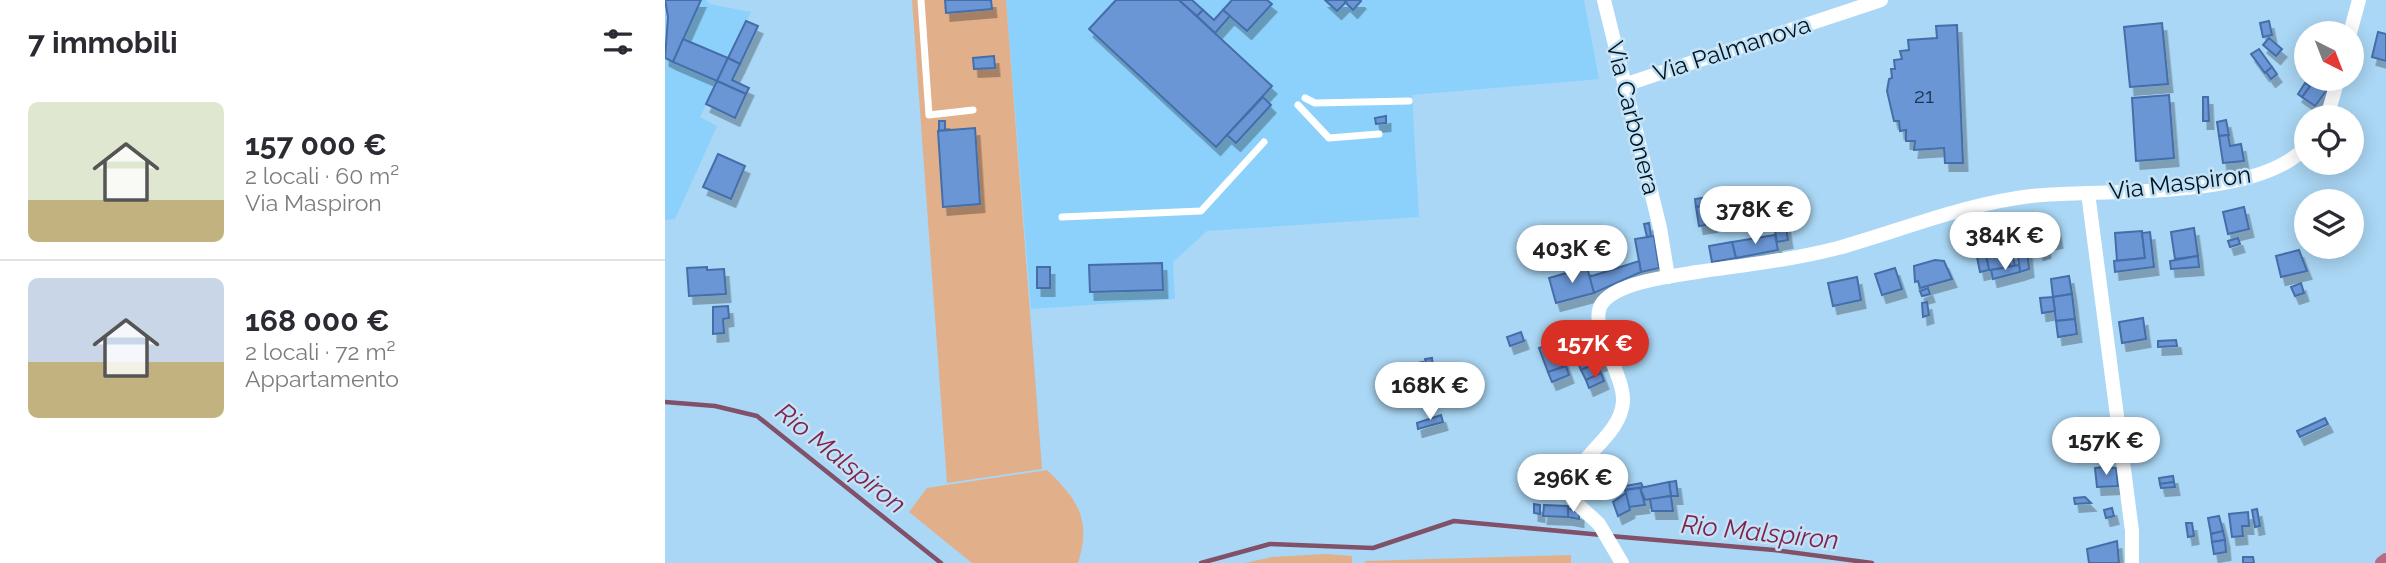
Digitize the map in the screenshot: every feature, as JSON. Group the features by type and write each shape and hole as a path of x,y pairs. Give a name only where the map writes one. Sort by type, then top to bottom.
{"street":[{"name":"Via Carbonera","path":"1604,0 1661,228 1668,276"},
{"name":"Via Palmanova","path":"1624,85 1881,0"},
{"path":"2353,21 2359,0"},
{"name":"Via Maspiron","path":"1621,562 1599,524 1573,500 1570,492 1579,470 1617,421 1623,403 1615,363 1598,325 1599,309 1620,290 1668,276 1807,255 1979,205 2032,196 2192,187 2261,174 2282,166 2294,156"},
{"path":"2088,193 2132,531 2132,563"}],"lane":[{"path":"922,0 929,115 973,110"},
{"path":"1305,98 1315,103 1409,101"},
{"path":"1298,105 1329,138 1379,134"},
{"path":"1062,217 1201,211 1264,142"}],"shaded area":[{"path":"665,0 706,0 710,4 751,12 700,117 717,126 675,219 665,220"},
{"path":"912,0 1006,0 1042,469 947,483"},
{"path":"1006,0 1584,0 1599,79 1412,95 1419,217 1207,231 1173,262 1175,299 1031,309"},
{"path":"1047,470 1074,501 1079,511 1083,534 1078,563 972,563 909,512 927,488"},
{"path":"1325,554 1352,556 1352,563 1245,563 1272,557"},
{"path":"1571,555 1571,563 1365,563 1365,561"}],"building":[{"path":"665,0 701,0 673,62 665,58 668,17"},
{"path":"945,0 991,0 992,9 946,13"},
{"path":"1116,0 1179,0 1272,86 1216,147 1089,29"},
{"path":"1179,0 1192,0 1203,10 1197,16"},
{"path":"1232,0 1267,0 1272,4 1247,31 1223,10"},
{"path":"1325,0 1348,0 1337,11"},
{"path":"1361,1 1353,10 1345,2"},
{"path":"1203,10 1214,20 1223,10 1230,16 1215,33 1197,16"},
{"path":"746,21 758,26 740,64 728,58"},
{"path":"2269,21 2272,35 2263,37 2260,23"},
{"path":"2162,23 2168,84 2130,87 2124,27"},
{"path":"1957,25 1963,163 1945,163 1944,148 1914,150 1915,141 1906,141 1906,130 1900,131 1899,121 1894,121 1887,91 1889,79 1892,78 1891,69 1895,69 1894,60 1902,59 1900,51 1909,50 1908,40 1937,38 1936,26"},
{"path":"2378,32 2386,34 2386,61 2372,57"},
{"path":"2269,38 2282,49 2276,56 2263,45"},
{"path":"683,39 728,58 717,81 673,62"},
{"path":"2259,49 2272,67 2265,73 2251,54"},
{"path":"994,56 995,68 974,69 973,58"},
{"path":"728,58 740,64 732,80 749,88 746,94 717,81"},
{"path":"2272,67 2277,74 2271,79 2266,72"},
{"path":"717,81 746,94 735,118 706,104"},
{"path":"2306,91 2326,91 2316,105 2302,97"},
{"path":"2169,95 2174,158 2136,161 2132,98"},
{"path":"1263,97 1271,105 1236,143 1227,135"},
{"path":"2203,97 2208,97 2209,121 2203,121"},
{"path":"1386,116 1386,123 1376,124 1375,118"},
{"path":"2226,120 2229,135 2219,136 2217,122"},
{"path":"939,121 945,121 945,130 939,131"},
{"path":"975,128 980,204 943,207 938,131"},
{"path":"2228,135 2230,146 2241,144 2244,161 2223,163 2219,136"},
{"path":"718,154 745,166 731,199 703,187"},
{"path":"1709,197 1710,205 1696,207 1695,199"},
{"path":"1710,205 1713,224 1699,226 1696,207"},
{"path":"1783,207 1788,240 1777,242 1771,209"},
{"path":"2244,207 2249,229 2228,234 2223,212"},
{"path":"2045,220 2046,225 2055,223 2058,240 2037,244 2032,223"},
{"path":"1649,223 1651,236 1647,237 1644,224"},
{"path":"2194,228 2198,256 2175,259 2171,232"},
{"path":"2003,231 2007,252 1986,255 1982,232"},
{"path":"2142,231 2145,258 2117,261 2115,233"},
{"path":"2150,232 2154,267 2115,272 2114,261 2145,258 2142,233"},
{"path":"1775,235 1778,250 1736,258 1732,242"},
{"path":"1654,236 1659,268 1641,272 1635,239"},
{"path":"2238,238 2240,244 2230,247 2228,241"},
{"path":"1732,242 1736,258 1712,262 1709,246"},
{"path":"2045,242 2046,250 2039,252 2037,244"},
{"path":"2027,248 2029,269 2020,272 2017,249"},
{"path":"2294,251 2294,259 2302,259 2307,271 2281,277 2276,256"},
{"path":"2007,252 2012,252 2015,266 2010,267"},
{"path":"2007,252 2010,267 1989,270 1986,255"},
{"path":"1986,255 1989,270 1980,272 1977,257"},
{"path":"2198,256 2199,267 2171,269 2170,261"},
{"path":"1935,260 1944,261 1952,279 1920,288 1918,281 1915,282 1914,266"},
{"path":"1639,261 1641,272 1594,293 1589,277"},
{"path":"1162,263 1163,290 1090,292 1089,265"},
{"path":"2019,265 2020,272 1993,279 1991,270"},
{"path":"707,267 707,270 724,269 726,294 689,296 687,268"},
{"path":"1037,267 1050,267 1050,288 1037,288"},
{"path":"1587,267 1594,293 1556,303 1549,278"},
{"path":"1895,268 1902,289 1882,295 1875,274"},
{"path":"2069,276 2072,294 2053,297 2051,279"},
{"path":"1857,277 1861,300 1833,306 1828,283"},
{"path":"2301,283 2304,293 2295,296 2291,287"},
{"path":"1928,288 1930,294 1922,296 1920,291"},
{"path":"2072,294 2075,319 2056,321 2053,297"},
{"path":"2053,297 2055,311 2042,313 2040,298"},
{"path":"1927,302 1929,315 1923,317 1922,303"},
{"path":"728,306 729,318 723,319 724,333 713,334 713,307"},
{"path":"2143,318 2146,339 2122,343 2119,322"},
{"path":"2075,319 2077,334 2058,337 2056,321"},
{"path":"1521,332 1524,341 1510,346 1507,337"},
{"path":"2176,340 2177,346 2158,347 2158,341"},
{"path":"1557,341 1566,366 1548,372 1539,348"},
{"path":"1598,345 1606,361 1581,370 1578,363 1593,355 1590,349"},
{"path":"1432,358 1433,367 1427,368 1425,359"},
{"path":"1423,362 1425,372 1415,374 1413,364"},
{"path":"1597,363 1601,373 1586,380 1581,370"},
{"path":"1566,366 1569,375 1552,382 1548,372"},
{"path":"1601,373 1604,381 1589,388 1586,380"},
{"path":"1441,415 1443,422 1418,429 1417,423"},
{"path":"2325,418 2328,424 2300,437 2297,431"},
{"path":"2095,468 2116,468 2118,486 2097,487"},
{"path":"2173,476 2174,482 2160,484 2159,478"},
{"path":"1676,481 1678,496 1671,496 1669,482"},
{"path":"1669,482 1671,496 1645,500 1640,488"},
{"path":"2174,482 2175,487 2161,488 2160,484"},
{"path":"1641,483 1643,487 1625,490 1625,486"},
{"path":"1640,488 1645,505 1629,507 1625,490"},
{"path":"1626,493 1630,510 1618,516 1613,502"},
{"path":"1671,496 1673,511 1652,511 1650,499"},
{"path":"2085,497 2091,503 2075,504 2074,498"},
{"path":"1534,504 1540,505 1540,514 1534,513"},
{"path":"1544,505 1568,506 1568,517 1543,516"},
{"path":"1568,508 1579,513 1579,519 1568,517"},
{"path":"2112,508 2114,516 2106,518 2104,510"},
{"path":"2257,509 2260,526 2255,527 2252,510"},
{"path":"2248,512 2249,526 2242,526 2243,536 2232,537 2229,514"},
{"path":"2219,516 2223,531 2211,534 2208,518"},
{"path":"2186,523 2192,523 2194,536 2188,537"},
{"path":"2223,531 2225,540 2212,542 2211,534"},
{"path":"2225,540 2226,552 2214,554 2212,542"},
{"path":"2117,541 2119,563 2089,563 2087,549"},
{"path":"2243,557 2253,557 2254,563 2243,563"}],"waterway":[{"name":"Rio Malspiron","path":"665,402 715,406 757,416 941,563"},
{"name":"Rio Malspiron","path":"1201,563 1270,544 1373,548 1454,521 1602,535"},
{"name":"Rio Malspiron","path":"1610,536 1774,550 1872,563"},
{"path":"2382,563 2386,560"}]}
